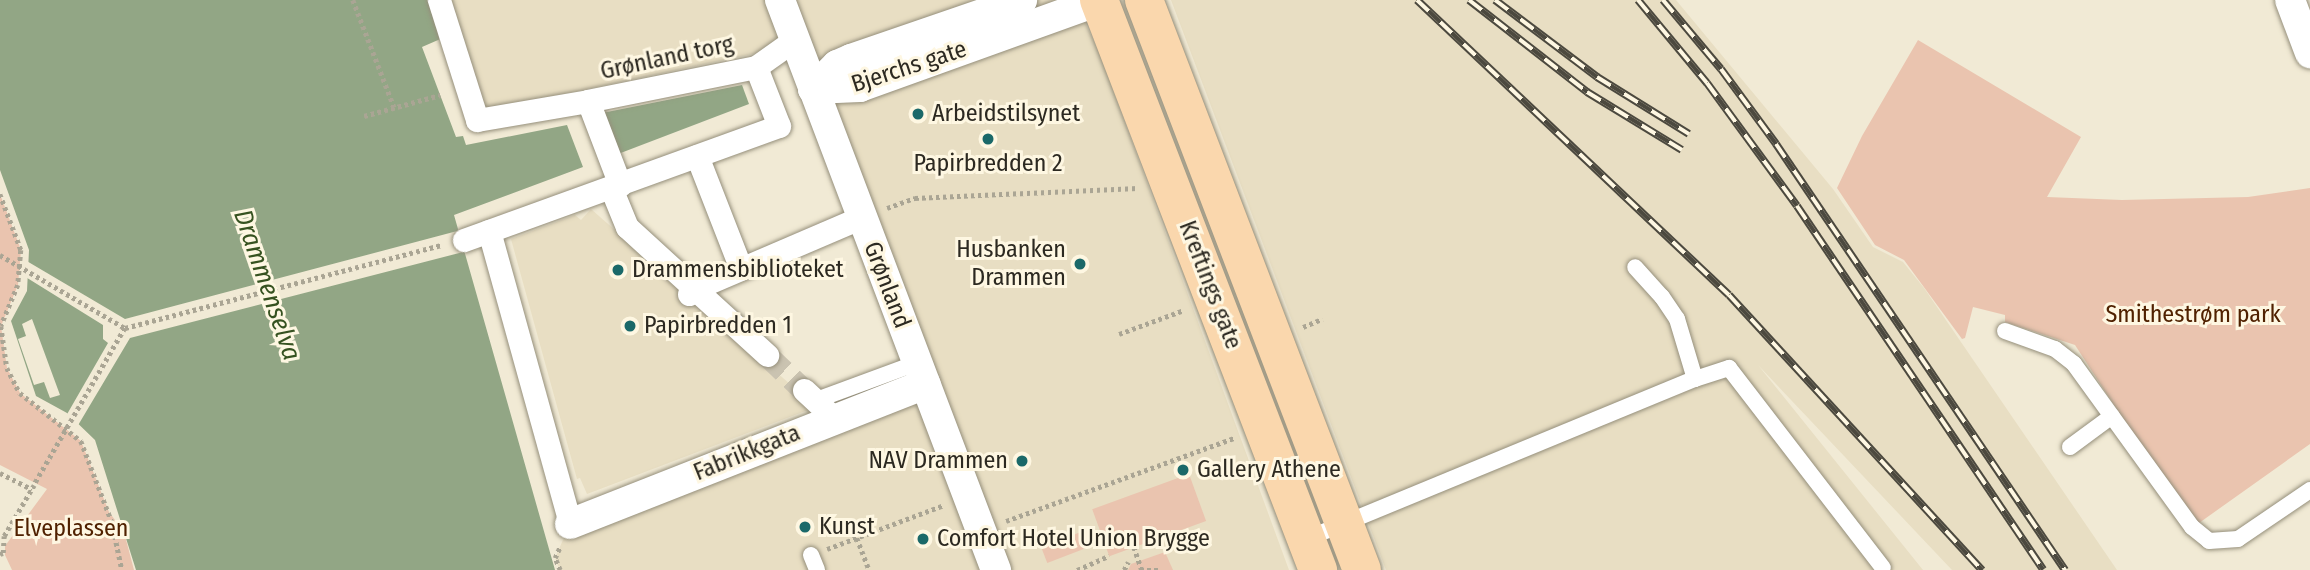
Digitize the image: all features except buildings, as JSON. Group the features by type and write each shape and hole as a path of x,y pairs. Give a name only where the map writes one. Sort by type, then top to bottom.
{"main road":[{"name":"Kreftings gate","path":"1100,0 1312,554"},
{"name":"Kreftings gate","path":"1144,0 1362,570"}],"street":[{"name":"Grønland torg","path":"439,0 477,120 588,101 756,66 794,40"},
{"name":"Grønland","path":"780,0 996,570"},
{"name":"Bjerchs gate","path":"813,89 837,65 851,58 1022,0"},
{"name":"Bjerchs gate","path":"813,89 860,87 1100,0"},
{"path":"2297,3 2310,53"},
{"name":"Grønland torg","path":"464,240 779,126 756,66"},
{"path":"588,101 627,227 691,292 766,355"},
{"path":"697,156 741,269"},
{"path":"691,292 862,218"},
{"path":"489,231 512,280 570,524"},
{"name":"Fabrikkgata","path":"570,524 820,402 921,374"}],"lane":[{"path":"1635,267 1662,297 1677,319 1695,379"},
{"path":"2005,331 2035,340 2074,364 2192,527 2209,541 2238,540 2310,490"},
{"path":"1312,554 1344,523 1695,379 1729,368 1882,568"},
{"path":"2070,447 2112,416"}],"path":[{"path":"353,0 394,107"},
{"path":"364,116 440,94"},
{"path":"862,218 915,198 1146,187"},
{"path":"0,194 21,250 18,285 1,326 7,368 20,393 81,442 112,522 122,570"},
{"path":"0,255 125,328 464,240"},
{"path":"1119,334 1194,307"},
{"path":"1297,329 1322,319"},
{"path":"0,554 3,553 4,536 125,328"},
{"path":"0,370 7,368"},
{"path":"981,531 1232,439"},
{"path":"0,473 33,487"},
{"path":"814,562 857,538 968,496"},
{"path":"857,538 869,570"},
{"path":"1134,547 1141,570 1158,570"},
{"path":"1077,570 1109,556"},
{"path":"1124,570 1128,562"}],"shaded area":[{"path":"444,0 1074,0 1099,52 1289,570 560,570 555,558 570,524 925,384 794,40 766,51 478,112"},
{"path":"1171,0 1676,0 1833,189 1873,247 1903,262 1924,288 2117,570 1952,570 1758,365 1923,570 1386,570"},
{"name":"Papirbredden 1","path":"591,209 816,407 587,494 580,478 577,479 511,239 575,215 581,220"}],"green space":[{"name":"Smithestrøm park","path":"1918,40 2081,137 2047,197 2122,200 2248,197 2310,188 2310,444 2199,523 2123,419 2075,345 2005,322 2005,315 1973,307 1965,338 1962,339 1904,260 1875,245 1837,188 1862,136"},
{"name":"Elveplassen","path":"0,194 21,250 18,285 1,326 7,368 20,393 81,441 109,512 124,532 134,570 12,570 5,555 5,546 47,489 0,465"},
{"path":"1189,474 1206,521 1109,556 1092,509"},
{"path":"1086,530 1092,546 1047,563 1041,547"},
{"path":"1165,552 1173,570 1128,570 1131,564"}],"water":[{"name":"Drammenselva","path":"0,0 432,0 445,37 422,47 456,137 463,136 466,145 567,125 583,167 454,215 555,570 136,570 95,440 67,413 36,396 11,321 27,291 29,250 0,170"},
{"path":"742,85 749,104 618,154 602,113"}],"pier":[{"path":"461,230 467,251 130,338 77,427 66,416 108,343 103,339 103,325 24,276 25,260 125,319"},
{"path":"32,319 60,395 50,398 44,382 34,385 18,339 26,336 22,324"}],"tunnel":[{"path":"767,355 804,390"}],"railway":[{"path":"1417,0 1729,295 1982,570"},
{"path":"1469,0 1587,92 1682,150"},
{"path":"1495,0 1597,77 1689,134"},
{"path":"1638,0 1707,83 1797,206 2043,570"},
{"path":"1663,0 1721,69 1776,144 2065,570"}],"place":[{"name":"Arbeidstilsynet","path":"918,114"},
{"name":"Papirbredden 2","path":"988,139"},
{"name":"Husbanken Drammen","path":"1080,264"},
{"name":"Drammensbiblioteket","path":"618,270"},
{"name":"Papirbredden 1","path":"630,326"},
{"name":"NAV Drammen","path":"1022,461"},
{"name":"Gallery Athene","path":"1183,470"},
{"name":"Kunst","path":"805,527"},
{"name":"Comfort Hotel Union Brygge","path":"923,539"}]}
